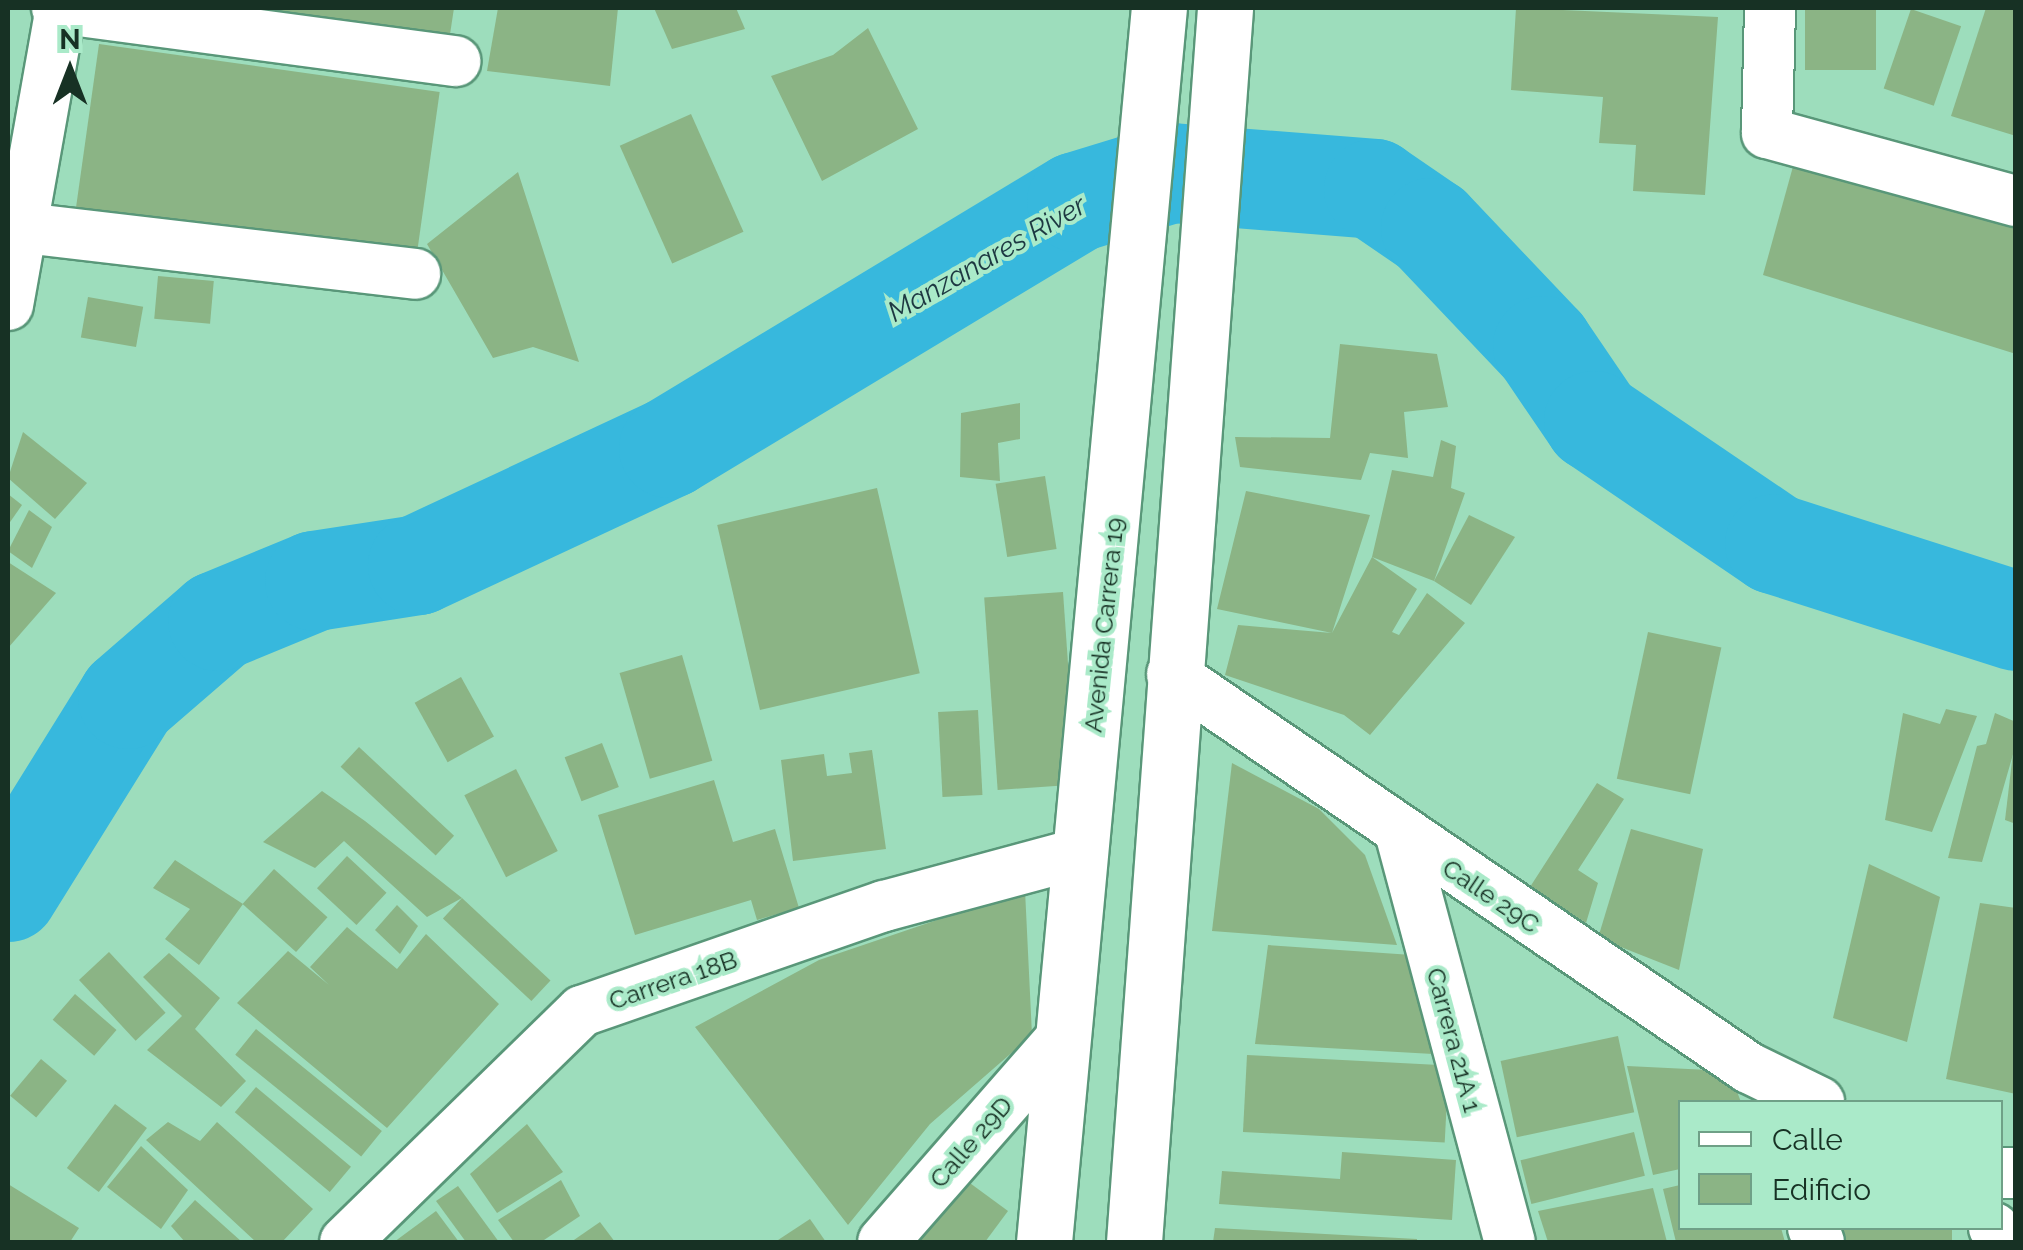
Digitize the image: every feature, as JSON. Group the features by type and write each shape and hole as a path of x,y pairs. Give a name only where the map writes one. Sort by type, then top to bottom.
{"main road":[{"name":"Avenida Carrera 19","path":"1044,1242 1058,1042 1116,505 1153,113 1159,8"},
{"path":"1134,1242 1182,509 1218,126 1225,8"}],"street":[{"path":"8,306 15,227 60,8 455,60"},
{"path":"1770,8 1768,132 2016,200"},
{"path":"15,227 416,274"},
{"name":"Calle 29C","path":"1172,674 1756,1085 1812,1100"},
{"name":"Carrera 21A 1","path":"1402,836 1510,1242"},
{"name":"Carrera 18B","path":"345,1242 582,1012 884,906 1081,853"},
{"name":"Calle 29D","path":"883,1242 1058,1042"},
{"path":"1486,1242 1491,1180"}],"building":[{"path":"133,8 454,8 447,54"},
{"path":"498,8 618,8 610,86 487,71"},
{"path":"654,8 736,8 745,29 672,49"},
{"path":"1516,8 1718,17 1705,195 1633,191 1636,145 1599,143 1603,97 1511,90"},
{"path":"1805,8 1876,8 1876,70 1805,70"},
{"path":"1986,8 2016,8 2016,136 1951,116"},
{"path":"1911,9 1961,26 1934,106 1884,88"},
{"path":"868,28 918,129 822,181 771,76 833,55"},
{"path":"99,44 440,92 414,271 74,223"},
{"path":"691,114 743,232 672,264 620,146"},
{"path":"1797,152 2016,213 2016,354 1763,275"},
{"path":"518,172 579,362 533,347 493,358 427,244"},
{"path":"158,276 214,281 210,324 154,319"},
{"path":"88,297 143,307 136,347 81,337"},
{"path":"1340,344 1437,354 1448,407 1404,412 1408,458 1370,453 1361,480 1240,467 1235,437 1330,438"},
{"path":"1020,403 1020,439 998,443 1000,481 960,477 961,413"},
{"path":"23,432 87,483 55,519 8,478"},
{"path":"1441,440 1456,446 1451,488 1465,493 1434,581 1372,557 1392,470 1433,477"},
{"path":"1045,476 1057,549 1007,557 996,484"},
{"path":"877,488 920,673 760,710 717,525"},
{"path":"1246,491 1370,515 1332,633 1217,609"},
{"path":"8,494 22,505 8,525"},
{"path":"29,510 52,527 32,568 8,551"},
{"path":"1469,515 1515,537 1471,605 1434,581"},
{"path":"1372,557 1417,589 1392,632 1399,635 1427,593 1465,623 1370,735 1344,715 1225,675 1238,625 1332,633"},
{"path":"8,562 56,593 8,648"},
{"path":"1063,592 1076,785 998,790 984,598"},
{"path":"1648,632 1721,648 1690,794 1617,779"},
{"path":"682,655 712,761 650,779 620,673"},
{"path":"461,677 494,736 448,762 415,703"},
{"path":"1946,709 1977,716 1932,832 1885,820 1903,713 1940,724"},
{"path":"978,710 982,795 943,797 938,712"},
{"path":"1995,713 2016,722 2016,744 1982,862 1948,858 1977,746 1986,744"},
{"path":"602,743 619,787 582,801 565,757"},
{"path":"359,747 454,836 436,855 341,767"},
{"path":"872,750 886,849 793,861 781,760 824,754 827,776 852,773 849,753"},
{"path":"2016,753 2016,824 2005,820"},
{"path":"1232,763 1319,809 1365,855 1397,945 1212,931"},
{"path":"516,769 558,851 506,877 464,795"},
{"path":"714,780 733,842 775,829 799,908 757,920 751,900 635,935 598,815"},
{"path":"1597,783 1624,799 1578,870 1598,883 1586,923 1530,887"},
{"path":"322,791 462,898 427,917 344,841 315,868 263,842"},
{"path":"1631,829 1703,849 1679,970 1598,938"},
{"path":"347,856 386,893 356,925 317,888"},
{"path":"175,860 243,904 199,965 165,939 190,909 153,888"},
{"path":"1869,864 1940,897 1907,1042 1833,1018"},
{"path":"274,869 328,917 296,952 243,904"},
{"path":"1025,890 1032,1035 930,1124 848,1225 695,1027 819,960"},
{"path":"462,898 550,981 531,1001 443,918"},
{"path":"1980,903 2016,908 2016,1094 1946,1079"},
{"path":"397,905 418,926 400,954 375,930"},
{"path":"347,927 397,969 426,934 499,1004 387,1128 237,1003 288,951 329,985 310,967"},
{"path":"1268,945 1412,955 1433,1054 1255,1044"},
{"path":"109,952 166,1013 136,1041 79,980"},
{"path":"169,953 220,998 195,1029 246,1081 221,1107 147,1050 182,1016 143,977"},
{"path":"75,994 117,1030 94,1056 53,1020"},
{"path":"256,1029 382,1131 361,1157 235,1055"},
{"path":"1618,1036 1634,1112 1517,1137 1501,1061"},
{"path":"1247,1055 1449,1066 1445,1142 1243,1132"},
{"path":"41,1059 67,1081 36,1118 10,1096"},
{"path":"1627,1066 1729,1071 1740,1100 1678,1100 1678,1169 1653,1175"},
{"path":"256,1087 351,1167 330,1192 235,1112"},
{"path":"115,1104 147,1128 99,1192 67,1168"},
{"path":"168,1122 200,1141 217,1122 313,1209 282,1242 256,1242 146,1140"},
{"path":"527,1124 563,1172 497,1213 470,1174"},
{"path":"1634,1132 1645,1176 1531,1204 1520,1160"},
{"path":"141,1146 188,1190 161,1229 107,1187"},
{"path":"1342,1152 1456,1160 1452,1220 1219,1204 1222,1171 1340,1179"},
{"path":"963,1178 1008,1211 985,1242 915,1242"},
{"path":"561,1180 580,1216 541,1242 514,1242 498,1220"},
{"path":"8,1184 79,1228 70,1242 8,1242"},
{"path":"1678,1185 1678,1230 1782,1230 1785,1242 1676,1242 1663,1189"},
{"path":"458,1186 499,1242 466,1242 436,1201"},
{"path":"1653,1188 1667,1242 1548,1242 1538,1211"},
{"path":"195,1200 242,1242 185,1242 171,1226"},
{"path":"436,1211 459,1242 394,1242"},
{"path":"810,1219 826,1242 775,1242"},
{"path":"600,1222 615,1242 571,1242"},
{"path":"1215,1228 1417,1239 1417,1242 1213,1242"},
{"path":"1840,1230 1952,1230 1952,1242 1840,1242"}],"waterway":[{"name":"Manzanares River","path":"8,892 128,699 218,621 315,581 418,565 669,448 1077,202 1172,173 1374,189 1431,228 1543,346 1594,421 1775,544 2016,621"}]}
